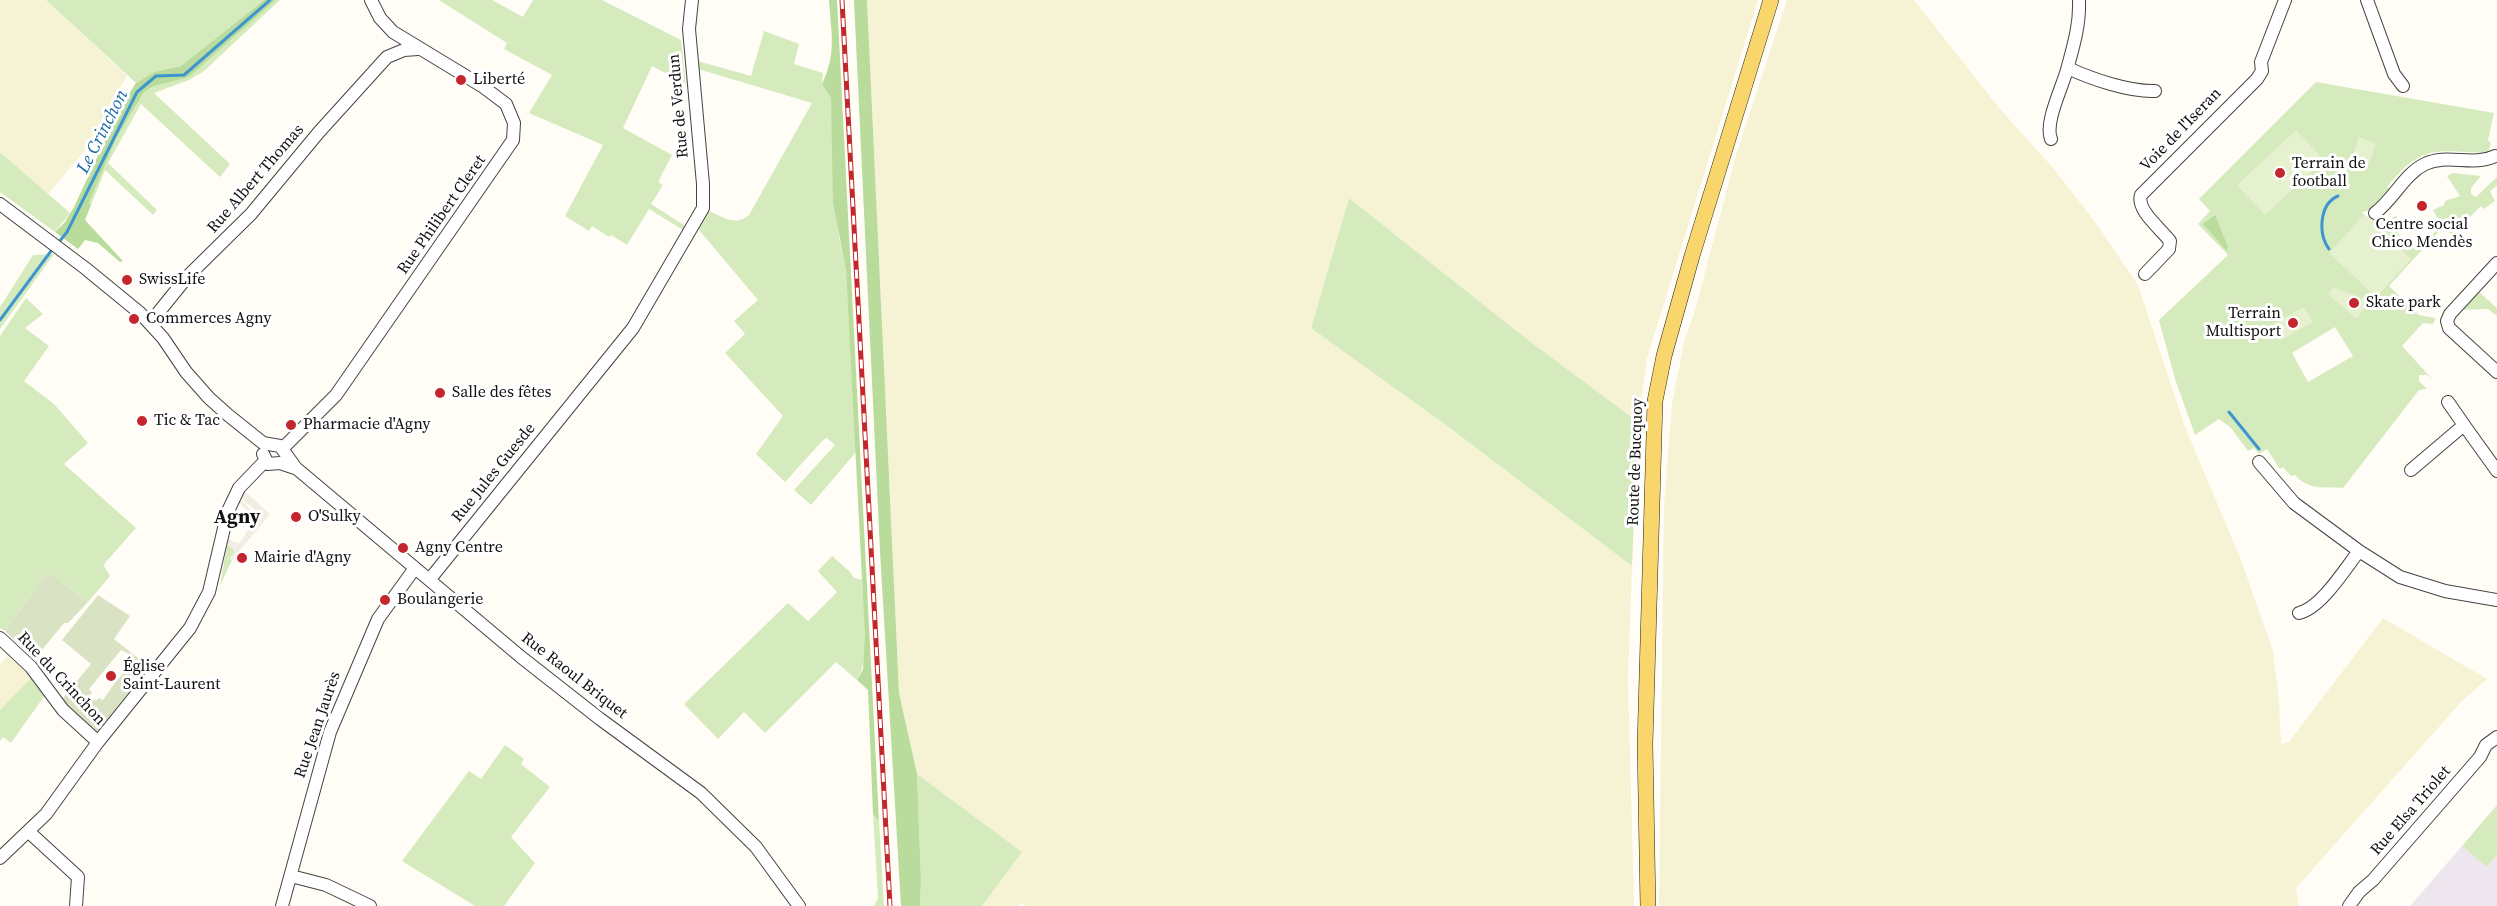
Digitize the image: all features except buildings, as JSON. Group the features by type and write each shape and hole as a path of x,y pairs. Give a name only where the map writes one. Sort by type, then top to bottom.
{"main road":[{"name":"Route de Bucquoy","path":"1648,906 1645,744 1655,401 1664,356 1692,256 1771,0"}],"street":[{"path":"371,0 386,27 387,57 404,50 418,49"},
{"name":"Rue de Verdun","path":"692,0 688,29 703,184 703,208"},
{"path":"2051,139 2050,123 2068,68 2080,18 2078,0"},
{"name":"Voie de l'Iseran","path":"2145,274 2169,249 2170,241 2143,209 2139,200 2141,195 2257,79 2262,71 2261,62 2285,0"},
{"path":"2367,0 2394,74 2403,86"},
{"name":"Rue Philibert Cleret","path":"282,455 336,395 513,140 514,123 506,104 482,86 418,49 386,27"},
{"name":"Rue Albert Thomas","path":"150,323 187,277 251,214 319,132 387,57"},
{"path":"2068,68 2082,75 2134,89 2155,91"},
{"path":"2375,213 2390,200 2414,171 2426,164 2443,160 2486,161 2495,156"},
{"path":"0,204 150,323 186,372 209,398 253,436 266,453 272,465 282,455 277,444 266,453 239,488 228,511 208,592 199,613 172,651 98,742 46,814 0,858"},
{"name":"Rue Jules Guesde","path":"430,579 633,328 703,208"},
{"path":"2497,264 2450,314 2447,321 2449,328 2497,372"},
{"path":"2448,402 2497,471"},
{"path":"2411,470 2464,425"},
{"name":"Rue Raoul Briquet","path":"282,455 558,686 702,793 756,847 799,906"},
{"path":"2259,462 2294,503 2359,551 2400,577 2419,584 2497,600"},
{"path":"2299,612 2308,611 2317,603 2359,551"},
{"name":"Rue Jean Jaurès","path":"282,906 323,752 357,665 378,620 415,568"},
{"name":"Rue du Crinchon","path":"0,638 31,667 63,710 98,742"},
{"name":"Rue Elsa Triolet","path":"2349,906 2480,757 2486,745 2497,737"},
{"path":"29,832 78,877 76,906"},
{"path":"291,876 326,885 370,906"}],"shaded area":[{"path":"0,0 46,0 127,76 84,151 48,194 0,152"},
{"path":"867,0 1758,0 1647,358 1638,422 1528,340 1349,198 1311,328 1446,425 1632,566 1628,678 1634,906 1026,906 1021,903 1018,906 982,906 1022,852 917,774 899,693"},
{"path":"1787,0 1914,0 2000,109 2054,169 2098,226 2138,285 2185,427 2241,560 2273,651 2281,744 2289,742 2383,618 2487,679 2461,702 2296,888 2299,906 1659,906 1664,505 1672,404 1685,338 1694,314 1736,155"},
{"path":"244,491 270,514 232,560 230,558 235,551 227,544 228,539 239,544 256,518 238,502 239,499 257,515 259,513 242,499"},
{"path":"9,654 33,676 0,710 0,664"},
{"path":"2462,846 2487,867 2497,855 2497,906 2410,906"}],"green space":[{"path":"46,0 264,0 181,66 154,72 136,83"},
{"path":"264,0 276,0 189,77 152,87 144,92 116,139 89,203 91,205 85,220 123,261 120,262 98,243 85,240 78,249 55,232 65,222 74,207 121,106 136,83 154,72 181,66"},
{"path":"276,0 280,0 204,71 189,80 154,93 230,164 220,177 141,104 108,163 157,210 153,215 105,170 91,205 88,204 116,139 144,92 152,87 189,77"},
{"path":"439,0 492,0 523,17 533,0 602,0 681,40 686,84 652,66 623,128 672,155 658,182 663,185 651,204 690,229 688,233 649,209 627,245 592,226 589,231 565,216 603,145 529,113 552,75 504,49 507,43"},
{"path":"829,0 837,0 879,821 873,814 868,690 857,680 863,669 865,636 846,271 833,202 831,98 822,84 827,73 831,52"},
{"path":"854,0 867,0 899,693 917,774 920,906 901,906 880,551"},
{"path":"764,31 799,44 794,64 823,73 822,84 831,98 839,237 846,271 856,452 811,505 794,490 835,445 827,438 824,439 785,482 756,454 783,416 725,353 745,334 734,321 758,300 694,224 703,208 733,220 744,219 749,215 812,103 698,69 698,61 751,76"},
{"path":"2316,82 2494,113 2488,140 2491,143 2488,153 2443,151 2421,156 2399,173 2387,187 2394,188 2372,210 2362,212 2371,221 2377,216 2385,221 2396,216 2398,220 2395,229 2403,243 2407,248 2417,246 2427,240 2438,228 2440,223 2433,210 2444,205 2445,201 2460,196 2447,176 2452,173 2481,176 2471,188 2471,194 2476,197 2497,177 2497,186 2490,191 2495,201 2484,209 2481,206 2452,235 2443,227 2389,286 2419,315 2436,318 2433,324 2423,323 2402,346 2434,381 2427,375 2419,375 2419,381 2427,389 2419,390 2343,488 2311,485 2295,475 2291,476 2283,467 2280,469 2267,449 2259,454 2254,448 2248,451 2231,428 2219,419 2195,435 2175,379 2159,320 2228,255 2198,224 2210,211 2199,199","holes":["2335,327 2353,356 2308,382 2292,353"]},
{"name":"Terrain de football","path":"2296,130 2324,160 2265,215 2237,185"},
{"path":"2359,137 2376,144 2368,166 2351,160"},
{"path":"0,152 70,213 55,232 0,192"},
{"path":"1349,198 1528,340 1638,422 1632,566 1446,425 1311,328"},
{"path":"2215,215 2228,247 2227,251 2203,224"},
{"path":"2364,215 2411,259 2376,297 2329,253"},
{"path":"54,254 0,329 0,307 33,255"},
{"name":"Skate park","path":"2334,287 2364,299 2369,298 2371,308 2365,308 2356,319 2328,294"},
{"path":"2479,292 2497,308 2497,316 2488,309 2461,310"},
{"path":"26,298 43,314 25,328 49,346 24,381 54,404 88,443 64,464 136,528 105,563 104,566 110,576 88,602 48,571 5,631 0,628 0,336"},
{"name":"Terrain Multisport","path":"2304,307 2313,322 2283,339 2274,324"},
{"path":"227,544 235,551 230,558 232,560 220,586"},
{"path":"832,556 854,578 862,580 865,645 862,669 857,680 836,662 765,733 744,712 718,739 684,704 788,603 808,621 837,592 818,571"},
{"path":"48,571 88,602 68,623 64,623 38,655 32,657 5,631"},
{"path":"98,595 130,616 114,639 149,667 96,733 62,699 91,664 62,640","holes":["121,650 131,655 134,661 103,700 99,698 96,701 89,696 92,692 89,689"]},
{"path":"33,676 45,695 11,743 3,737 0,741 0,710"},
{"path":"505,745 524,759 521,764 550,787 511,837 535,863 504,906 475,906 402,861 469,771 481,779"},
{"path":"917,774 1022,852 982,906 920,906"},
{"path":"2497,805 2497,855 2487,867 2462,846"},
{"path":"873,814 879,821 884,906 874,906 878,898"}],"waterway":[{"name":"Le Crinchon","path":"59,242 67,232 137,92 156,76 184,75 270,0"},
{"path":"2329,249 2323,236 2322,220 2327,206 2338,196"},
{"name":"Le Crinchon","path":"0,320 54,247"},
{"path":"2229,412 2259,449"}],"railway":[{"path":"842,0 890,906"}],"place":[{"name":"Liberté","path":"461,80"},
{"name":"Terrain de football","path":"2280,173"},
{"name":"Centre social Chico Mendès","path":"2422,206"},
{"name":"SwissLife","path":"127,280"},
{"name":"Skate park","path":"2354,303"},
{"name":"Commerces Agny","path":"134,319"},
{"name":"Terrain Multisport","path":"2293,323"},
{"name":"Salle des fêtes","path":"440,393"},
{"name":"Tic & Tac","path":"142,421"},
{"name":"Pharmacie d'Agny","path":"291,425"},
{"name":"O'Sulky","path":"296,517"},
{"name":"Agny Centre","path":"403,548"},
{"name":"Mairie d'Agny","path":"242,558"},
{"name":"Boulangerie","path":"385,600"},
{"name":"Église Saint-Laurent","path":"111,676"}],"district":[{"name":"Agny","path":"237,518"}]}
